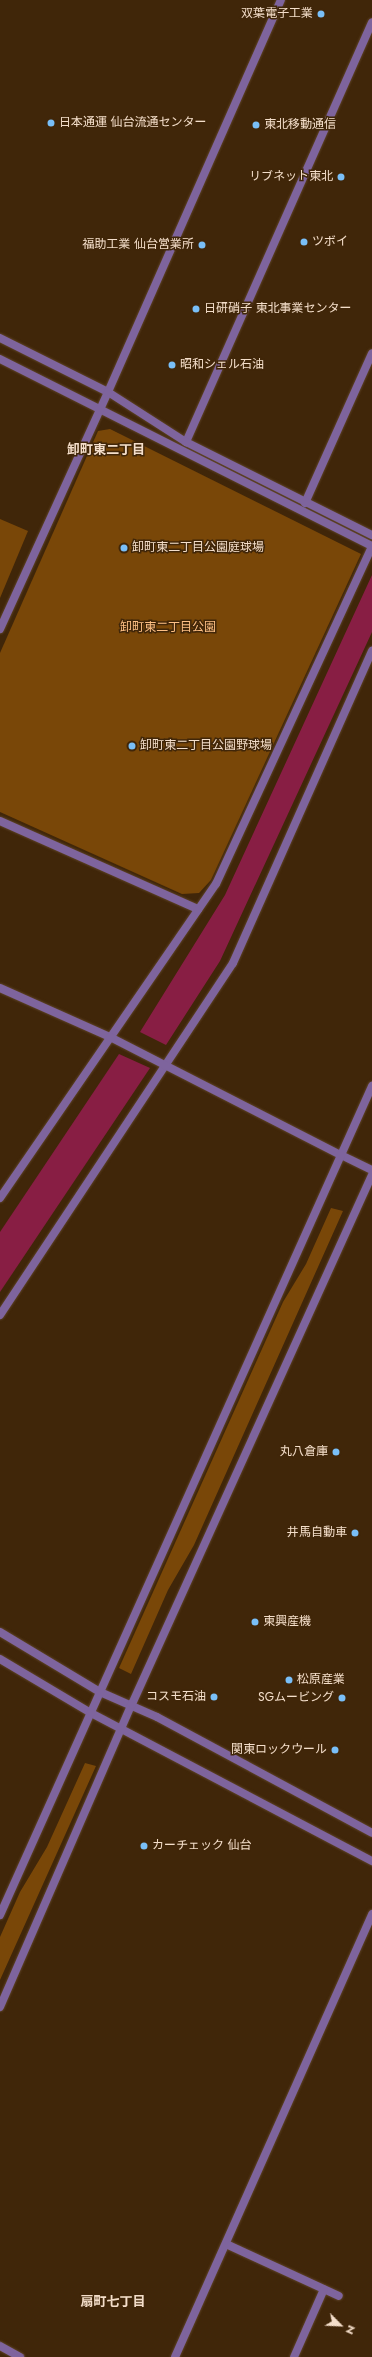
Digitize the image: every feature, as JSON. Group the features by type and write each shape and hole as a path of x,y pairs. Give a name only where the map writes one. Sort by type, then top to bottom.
{"street":[{"path":"0,629 108,392 281,0"},
{"path":"186,442 372,22"},
{"path":"0,338 108,392 186,442 305,503 372,535"},
{"path":"305,503 372,353"},
{"path":"0,359 372,546 216,884 0,1198"},
{"path":"0,1315 233,963 372,651"},
{"path":"0,821 198,909"},
{"path":"0,988 110,1037 372,1170"},
{"path":"0,1916 372,1086"},
{"path":"0,2006 132,1704 372,1174"},
{"path":"0,1632 100,1692 132,1704 372,1833"},
{"path":"0,1659 91,1713 372,1861"},
{"path":"176,2357 372,1914"},
{"path":"226,2244 338,2296"},
{"path":"294,2357 324,2289"},
{"path":"0,2346 20,2357"}],"green space":[{"name":"卸町東二丁目公園","path":"110,429 361,554 211,880 199,893 182,894 0,812 0,653 98,431"},
{"path":"0,519 28,531 0,598"},
{"path":"331,1208 343,1211 194,1545 168,1590 131,1674 119,1668 283,1302 306,1264"},
{"path":"85,1763 96,1766 0,1980 0,1937 20,1892 47,1847"}],"shaded area":[{"path":"372,575 372,632 220,961 166,1045 140,1032 225,895"},
{"path":"119,1054 150,1068 0,1292 0,1232"}],"place":[{"name":"双葉電子工業","path":"321,14"},
{"name":"日本通運 仙台流通センター","path":"51,123"},
{"name":"東北移動通信","path":"256,125"},
{"name":"リブネット東北","path":"341,177"},
{"name":"ツボイ","path":"304,242"},
{"name":"福助工業 仙台営業所","path":"202,245"},
{"name":"日研硝子 東北事業センター","path":"196,309"},
{"name":"昭和シェル石油","path":"172,365"},
{"name":"卸町東二丁目公園庭球場","path":"124,548"},
{"name":"卸町東二丁目公園野球場","path":"132,746"},
{"name":"丸八倉庫","path":"336,1452"},
{"name":"井馬自動車","path":"355,1533"},
{"name":"東興産機","path":"255,1622"},
{"name":"松原産業","path":"289,1680"},
{"name":"コスモ石油","path":"214,1697"},
{"name":"SGムービング","path":"342,1698"},
{"name":"関東ロックウール","path":"335,1750"},
{"name":"カーチェック 仙台","path":"144,1846"}],"district":[{"name":"卸町東二丁目","path":"106,450"},
{"name":"扇町七丁目","path":"113,2302"}]}
